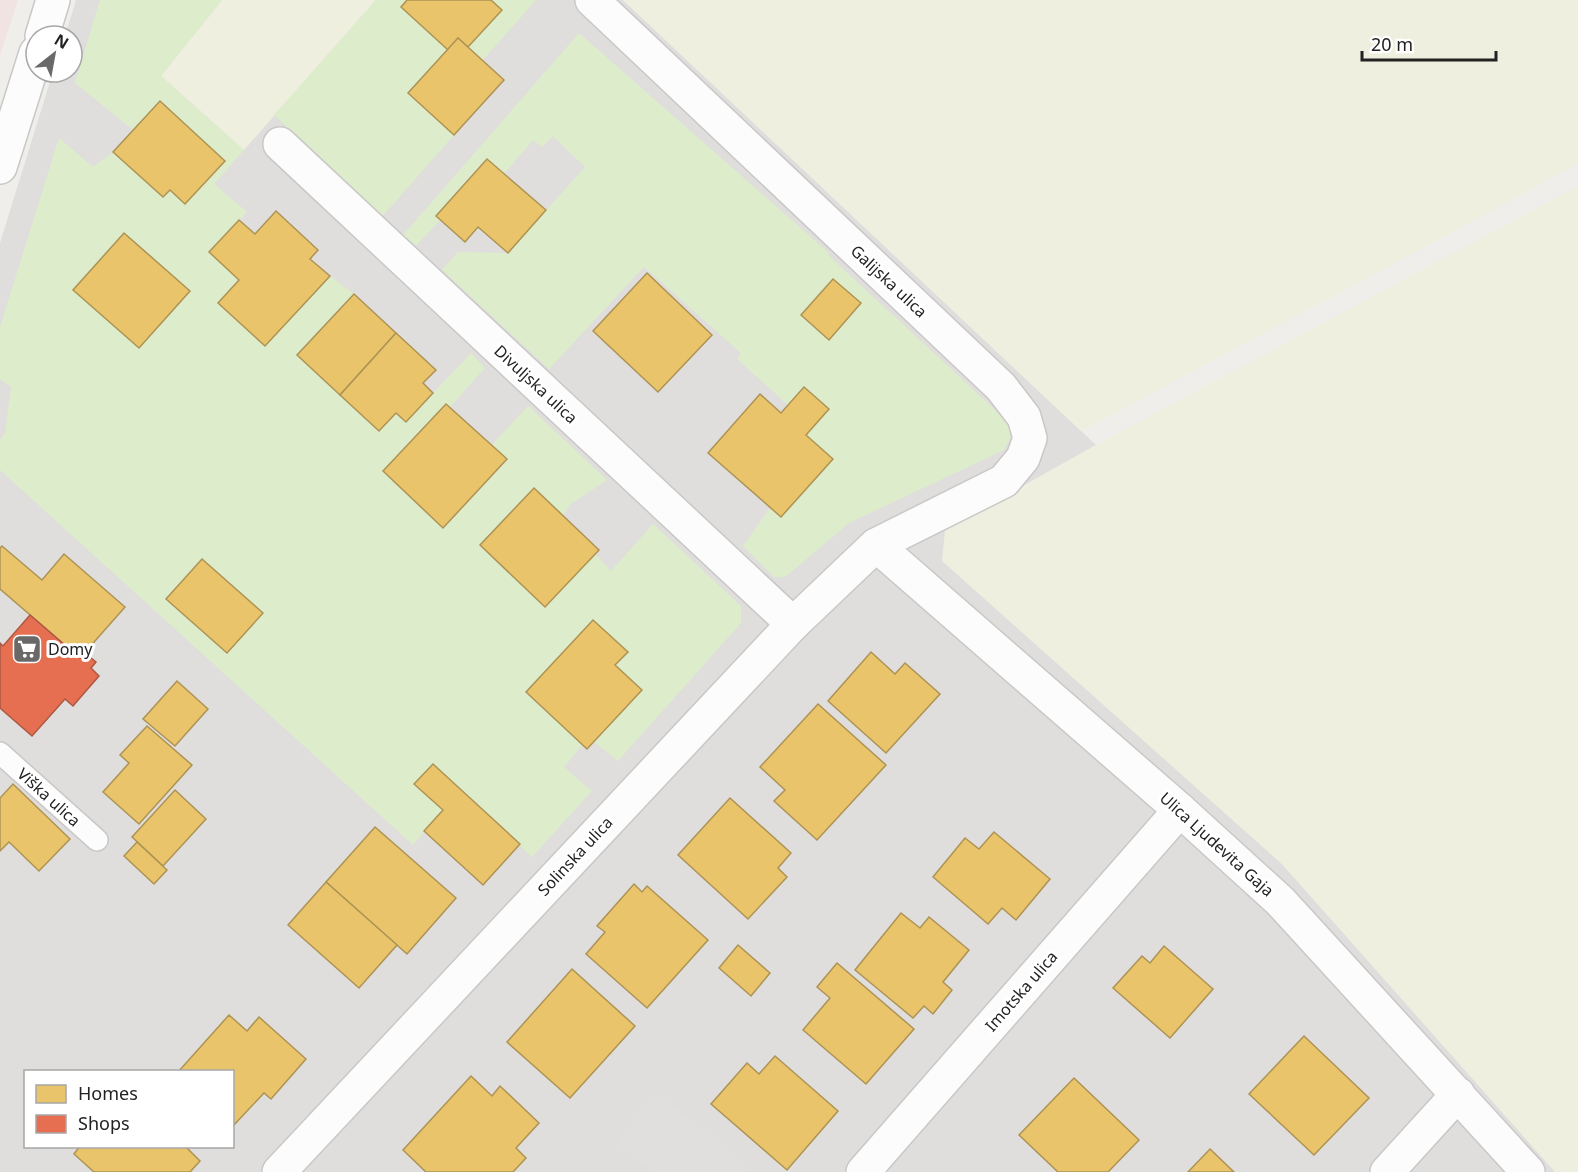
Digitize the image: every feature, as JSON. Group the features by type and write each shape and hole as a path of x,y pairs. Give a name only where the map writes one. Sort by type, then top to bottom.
{"street":[{"path":"46,24 53,0"},
{"name":"Galijska ulica","path":"592,0 1001,387 1024,417 1030,438 1023,458 1004,481 876,545"},
{"path":"0,167 26,84"},
{"name":"Divuljska ulica","path":"280,144 793,624"},
{"name":"Solinska ulica","path":"279,1172 793,624 876,545"},
{"name":"Ulica Ljudevita Gaja","path":"876,545 1180,810 1280,901 1528,1172"},
{"name":"Imotska ulica","path":"863,1172 1180,810"},
{"path":"1387,1172 1458,1094"}],"lane":[{"name":"Viška ulica","path":"0,753 97,840"}],"shaded area":[{"path":"0,0 18,0 0,55"},
{"path":"76,0 623,0 1096,445 945,530 1283,865 1556,1172 0,1172 0,243 49,84 84,84 84,24 69,24"},
{"path":"659,1093 751,1172 652,1172 617,1142"}],"green space":[{"path":"100,0 222,0 161,76 244,150 214,184 247,212 209,252 239,280 218,303 265,346 330,276 354,294 297,355 379,431 396,413 406,422 471,353 485,368 450,407 446,404 384,471 444,528 506,460 491,446 528,406 607,480 571,504 563,515 534,488 611,571 653,524 741,606 741,623 618,761 594,742 642,690 615,665 627,651 593,620 526,692 583,744 564,767 592,791 532,857 433,765 415,785 443,810 413,845 0,470 0,440 5,433 11,387 0,379 0,327 59,138 93,167 113,152 163,197 170,190 185,204 225,161 160,101 133,130 76,84 84,84 84,53"},
{"path":"222,0 376,0 244,150 161,76"},
{"path":"376,0 407,0 401,7 448,50 409,93 454,135 382,217 274,115"},
{"path":"491,0 536,0 483,60 468,47 501,10"},
{"path":"623,0 1578,0 1578,163 1081,431"},
{"path":"579,33 829,253 828,255 993,408 1013,428 1004,450 849,523 790,573 784,577 774,577 743,546 770,508 781,517 833,459 806,435 829,409 804,387 788,405 737,359 741,353 644,267 549,369 442,270 458,252 508,253 585,167 553,136 542,147 533,140 504,174 487,159 436,216 440,220 416,246 403,235"},
{"path":"1578,186 1578,1172 1555,1172 1283,865 942,561 945,530 1096,445"}],"building: Homes":[{"path":"407,0 491,0 502,10 468,47 458,38 448,50 401,7"},
{"path":"458,38 504,80 454,135 408,93"},
{"path":"160,101 225,161 185,204 170,190 163,197 113,152"},
{"path":"487,159 546,210 508,253 478,227 465,242 436,216"},
{"path":"276,211 318,250 310,259 330,276 265,346 218,303 239,280 209,252 239,220 255,234"},
{"path":"124,233 190,291 139,348 73,290"},
{"path":"647,273 712,335 658,392 593,331"},
{"path":"833,279 861,303 829,340 801,315"},
{"path":"354,294 396,333 340,395 297,355"},
{"path":"396,333 436,370 423,383 433,393 406,422 396,413 379,431 340,395"},
{"path":"804,387 829,409 806,435 833,459 781,517 708,453 760,394 781,413"},
{"path":"446,404 507,459 443,528 383,471"},
{"path":"534,488 599,550 545,607 480,545"},
{"path":"2,546 42,580 64,554 125,607 80,658 0,589 0,548"},
{"path":"202,559 263,613 227,653 166,599"},
{"path":"593,620 628,652 615,665 642,690 587,749 526,692"},
{"path":"871,652 895,674 905,663 940,694 886,753 828,701"},
{"path":"177,681 208,709 175,746 143,719"},
{"path":"818,704 886,765 817,840 774,801 785,790 760,767"},
{"path":"147,726 192,765 139,824 103,792 129,763 120,755"},
{"path":"433,764 520,844 483,885 424,831 443,810 414,784"},
{"path":"13,784 70,839 39,871 9,842 0,851 0,798"},
{"path":"175,790 206,819 163,866 132,837"},
{"path":"730,798 791,853 778,868 787,877 748,919 678,855"},
{"path":"375,827 456,898 407,954 326,882"},
{"path":"994,832 1050,879 1016,920 1002,908 988,924 933,877 965,838 979,849"},
{"path":"137,842 167,870 154,884 124,856"},
{"path":"326,882 397,945 359,988 288,925"},
{"path":"634,884 642,892 647,886 708,940 647,1008 586,954 605,932 597,926"},
{"path":"901,913 920,928 929,917 969,950 943,982 952,990 933,1014 924,1006 913,1018 855,970"},
{"path":"738,945 770,973 751,996 719,968"},
{"path":"1164,946 1213,989 1170,1038 1113,988 1142,956 1150,963"},
{"path":"837,963 914,1029 866,1084 803,1030 830,998 817,987"},
{"path":"572,969 635,1026 570,1098 507,1042"},
{"path":"229,1015 247,1031 259,1017 306,1059 271,1099 264,1093 234,1125 234,1070 180,1070"},
{"path":"1304,1036 1369,1098 1314,1155 1249,1094"},
{"path":"775,1056 838,1111 787,1170 711,1104 747,1063 759,1074"},
{"path":"471,1076 492,1096 500,1086 539,1123 516,1148 526,1158 513,1172 426,1172 403,1150"},
{"path":"1074,1078 1139,1140 1108,1172 1058,1172 1019,1135"},
{"path":"78,1148 187,1148 200,1161 190,1172 94,1172 74,1154"},
{"path":"1210,1149 1234,1172 1188,1172"}],"building: Shops":[{"path":"30,615 80,658 85,653 96,662 91,668 99,676 73,706 65,699 32,736 0,708 0,643 3,646"}],"place":[{"name":"Domy","path":"27,649"}]}
